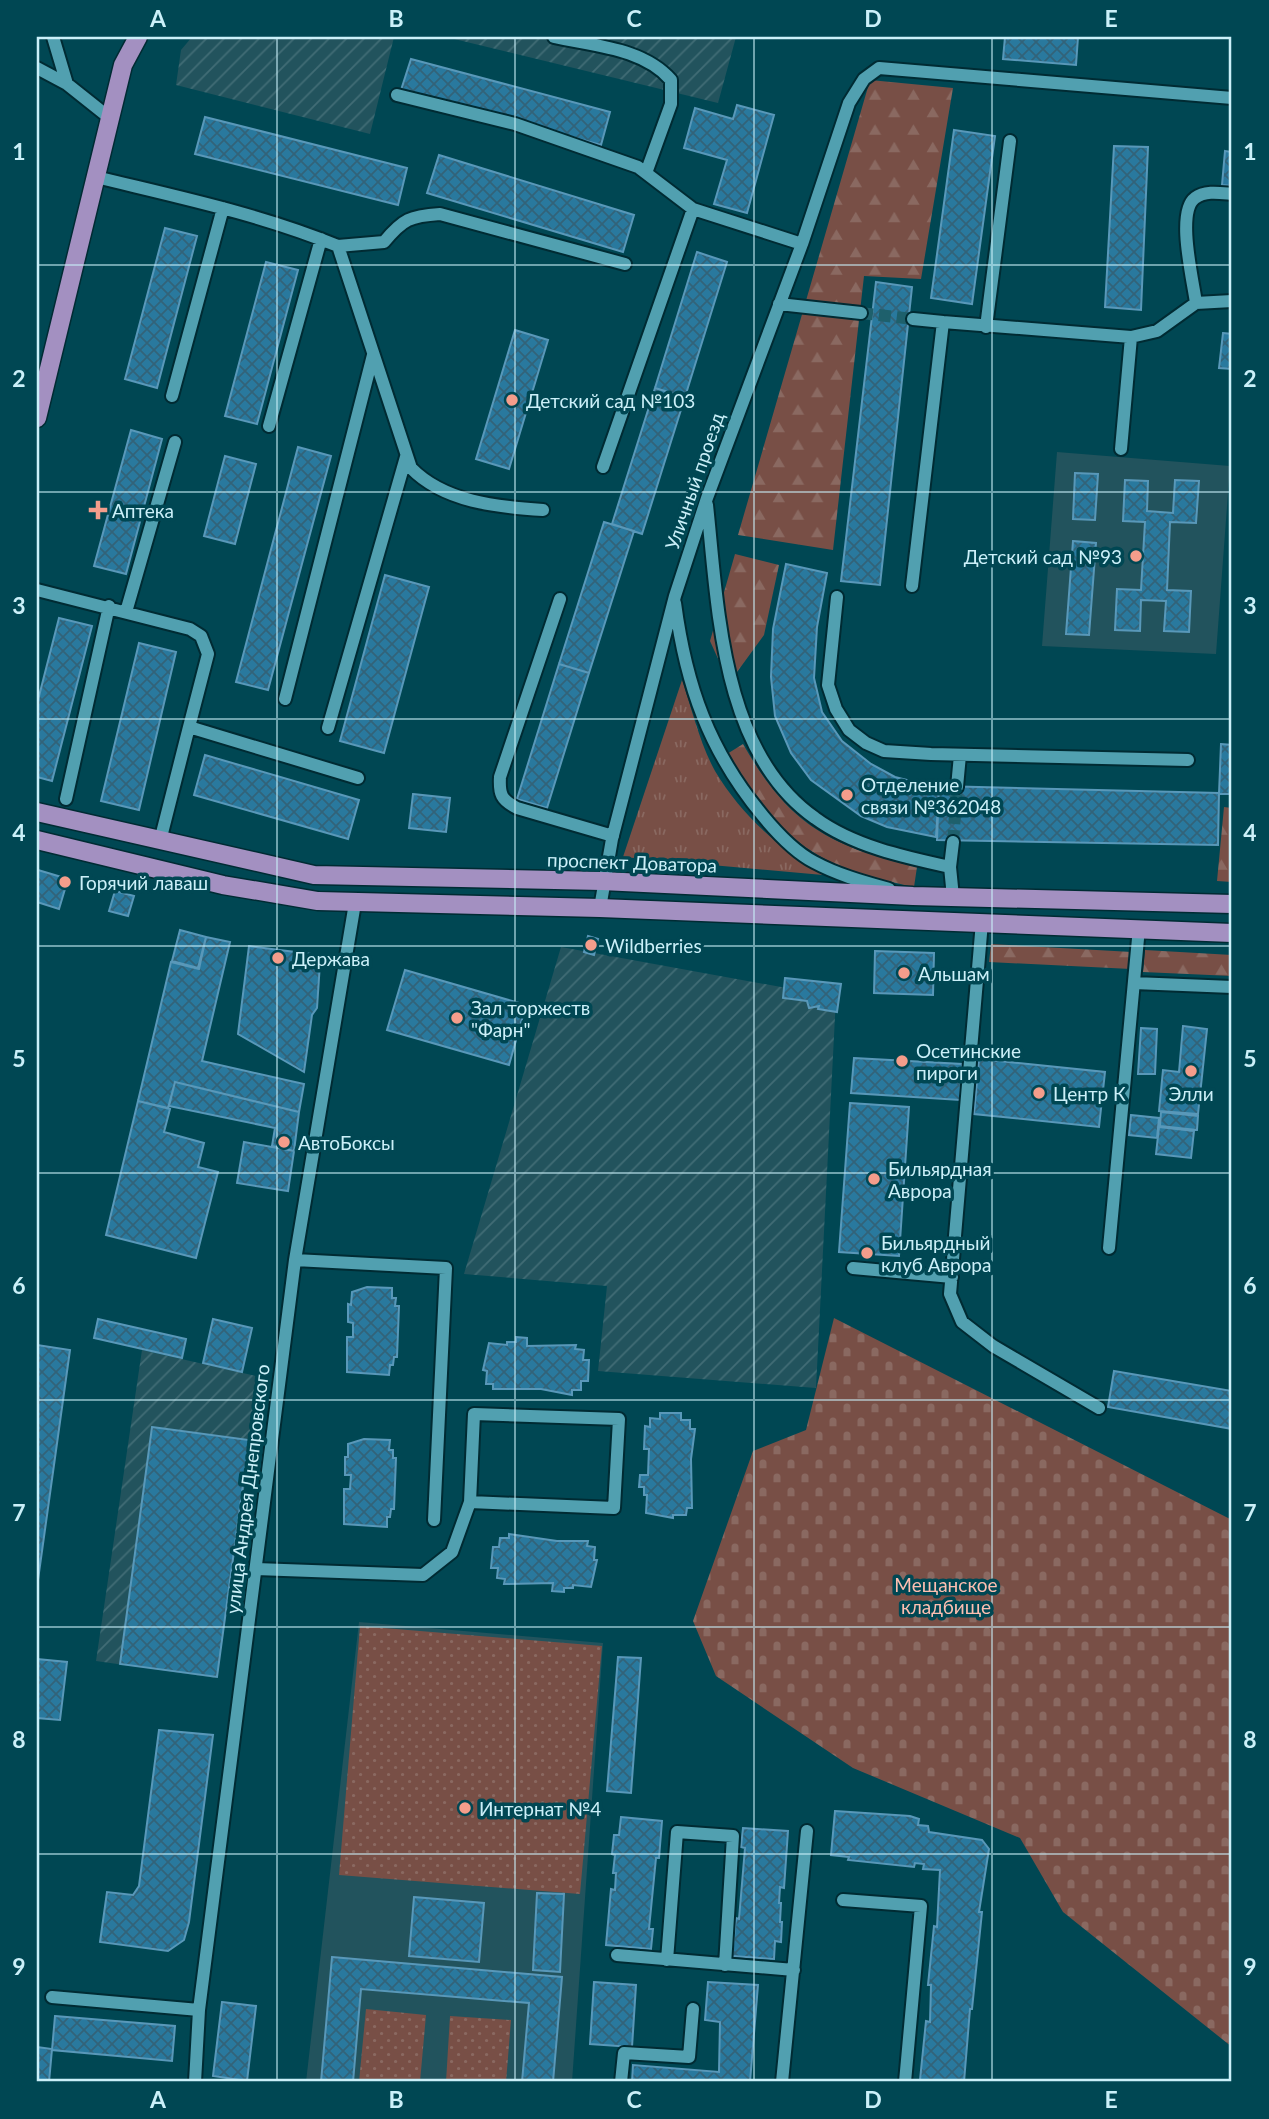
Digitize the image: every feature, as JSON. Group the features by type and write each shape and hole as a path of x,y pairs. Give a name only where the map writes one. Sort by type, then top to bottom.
{"main road":[{"path":"37,418 42,380 123,65 138,37"},
{"name":"проспект Доватора","path":"37,812 314,875 603,881 913,896 1232,904"},
{"path":"37,840 223,885 318,901 600,908 1232,933"}],"street":[{"path":"53,37 67,84"},
{"path":"554,37 638,55 659,66 671,80 671,104 646,173"},
{"path":"37,68 67,84 111,119"},
{"name":"Уличный проезд","path":"600,908 613,836 675,596 707,498 803,244 849,103 864,79 879,68 1232,98"},
{"path":"397,95 515,124 638,167 693,209 803,244"},
{"path":"986,327 1010,141"},
{"path":"96,177 223,208 338,246 384,242 398,225 412,216 440,214 625,264"},
{"path":"1196,303 1186,209 1196,197 1211,192 1232,194"},
{"path":"172,396 223,208"},
{"path":"603,467 693,209"},
{"path":"269,426 321,239"},
{"path":"338,246 411,468 427,485 501,507 543,510"},
{"path":"913,319 1131,337 1157,331 1196,303 1232,301"},
{"path":"779,304 861,313"},
{"path":"912,586 943,322"},
{"path":"1121,449 1131,337"},
{"path":"285,699 373,355"},
{"path":"126,612 175,442"},
{"path":"328,728 406,457"},
{"path":"707,498 720,624 746,732 766,767 784,791 815,819 862,843 950,867"},
{"path":"37,590 109,606 190,629 205,643 208,654 160,842"},
{"path":"675,596 682,650 692,689 719,756 735,781 773,828 812,862 848,878 913,896"},
{"path":"837,597 828,685 836,709 849,730 866,743 884,751 1188,760"},
{"path":"560,599 500,777 499,793 504,802 517,808 613,836"},
{"path":"66,799 109,606"},
{"path":"189,727 358,778"},
{"path":"957,787 960,755"},
{"path":"953,842 950,867 953,897"},
{"name":"улица Андрея Днепровского","path":"195,2082 199,2010 295,1261 355,903"},
{"path":"982,922 950,1294 962,1322 993,1346 1099,1408"},
{"path":"1108,1248 1139,928"},
{"path":"1134,983 1232,987"},
{"path":"295,1261 446,1268 434,1520"},
{"path":"853,1268 952,1277"},
{"path":"256,1569 423,1576 452,1552 470,1502 474,1414 618,1419 614,1508 470,1502"},
{"path":"782,2082 807,1831"},
{"path":"667,1960 677,1832 733,1836 725,1965"},
{"path":"843,1900 921,1906 905,2082"},
{"path":"617,1955 794,1970"},
{"path":"52,1997 199,2010"},
{"path":"621,2082 624,2053 689,2057 693,2009"}],"shaded area":[{"path":"192,37 394,37 370,134 176,85 181,50"},
{"path":"446,37 736,37 718,103"},
{"name":"Детский сад №93","path":"1057,452 1230,466 1216,654 1042,646"},
{"path":"561,947 836,997 816,1388 598,1371 607,1286 464,1274"},
{"path":"142,1350 260,1377 217,1678 96,1661"},
{"name":"Интернат №4","path":"359,1622 603,1643 572,2082 306,2082"}],"green space":[{"path":"870,80 953,88 921,279 864,276 833,550 738,535"},
{"path":"735,554 779,565 764,635 729,683 710,641"},
{"path":"682,680 705,749 726,787 749,817 763,830 791,854 823,875 623,857"},
{"path":"743,744 760,772 795,813 835,840 917,867 914,887 849,870 824,859 803,845 765,809 727,754"},
{"path":"1224,807 1232,808 1232,882 1217,881"},
{"path":"991,944 1132,952 1131,969 989,962"},
{"path":"1145,950 1232,955 1232,976 1143,972"},
{"name":"Мещанское кладбище","path":"834,1318 1232,1520 1232,2047 1063,1912 1020,1838 853,1768 716,1676 693,1621 753,1451 806,1430"},
{"path":"360,1626 602,1646 580,1894 339,1875"},
{"path":"366,2009 426,2015 420,2082 359,2082"},
{"path":"450,2016 511,2020 506,2082 446,2082"}],"building":[{"path":"1005,37 1078,37 1076,65 1003,59"},
{"path":"411,59 610,112 601,145 401,90"},
{"path":"737,105 774,115 747,213 714,204 727,160 684,148 695,108 733,119"},
{"path":"205,117 407,168 398,205 195,154"},
{"path":"954,130 995,136 972,304 931,298"},
{"path":"1114,146 1148,147 1141,310 1105,307"},
{"path":"1225,151 1232,152 1232,186 1222,185"},
{"path":"439,155 634,215 623,252 427,193"},
{"path":"165,228 197,236 157,388 125,379"},
{"path":"697,252 727,262 685,397 655,388"},
{"path":"266,262 298,270 257,424 225,416"},
{"path":"876,282 912,287 880,585 841,581"},
{"name":"Детский сад №103","path":"515,330 548,340 509,469 476,459"},
{"path":"1223,333 1232,334 1232,369 1219,368"},
{"path":"655,388 685,397 642,534 612,524"},
{"path":"131,430 162,439 126,574 94,566"},
{"path":"298,447 331,456 268,690 236,682"},
{"path":"225,456 256,464 235,544 204,536"},
{"path":"1075,473 1098,474 1095,520 1073,519"},
{"path":"1125,480 1148,481 1147,511 1173,513 1175,480 1199,481 1196,523 1170,522 1167,590 1191,591 1189,632 1164,631 1166,601 1141,600 1140,631 1115,630 1117,589 1141,590 1145,522 1123,521"},
{"path":"604,522 634,531 589,673 559,664"},
{"path":"1073,541 1096,543 1089,635 1066,634"},
{"path":"786,564 827,573 817,627 814,678 822,712 842,741 871,764 895,777 939,788 936,837 887,827 861,816 811,780 791,753 775,716 771,677 773,629"},
{"path":"385,575 429,587 384,753 340,741"},
{"path":"59,618 92,626 52,781 37,777 37,704"},
{"path":"139,643 176,652 139,810 101,801"},
{"path":"559,664 589,673 547,808 517,799"},
{"path":"1221,744 1232,745 1232,794 1219,794"},
{"path":"205,755 359,800 348,839 194,795"},
{"path":"939,786 1219,793 1218,845 937,840"},
{"path":"413,794 450,798 446,832 409,828"},
{"path":"38,870 68,879 59,909 37,902"},
{"path":"115,891 134,896 128,916 109,911"},
{"path":"180,930 206,937 198,968 172,961"},
{"name":"Wildberries","path":"588,936 598,939 594,955 584,952"},
{"path":"206,937 230,942 202,1061 304,1084 299,1112 175,1082 168,1108 138,1101 171,962 199,969"},
{"path":"249,946 311,954 320,963 317,1008 312,1015 304,1072 238,1034"},
{"name":"Альшам","path":"875,951 934,953 933,995 874,993"},
{"name":"Зал торжеств \"Фарн\"","path":"405,970 526,1005 509,1065 387,1030"},
{"path":"785,978 841,984 837,1012 818,1009 819,1006 809,1008 807,1001 783,998"},
{"name":"Элли","path":"1183,1026 1207,1029 1198,1114 1159,1111 1163,1070 1179,1072"},
{"path":"1141,1028 1157,1029 1155,1074 1138,1074"},
{"path":"854,1058 962,1064 960,1100 851,1093"},
{"name":"Центр К","path":"979,1059 1105,1072 1099,1127 974,1114"},
{"path":"175,1082 299,1112 294,1151 272,1146 275,1128 169,1106"},
{"path":"138,1101 170,1109 164,1132 204,1143 198,1167 218,1172 196,1258 106,1235"},
{"name":"Бильярдная Аврора","path":"850,1103 909,1107 899,1256 839,1252"},
{"path":"1161,1112 1198,1116 1197,1130 1160,1126"},
{"path":"1131,1115 1159,1118 1157,1138 1129,1135"},
{"path":"1159,1127 1194,1131 1191,1158 1156,1154"},
{"path":"244,1142 294,1151 288,1191 237,1183"},
{"path":"367,1287 392,1288 392,1298 396,1298 395,1306 399,1306 397,1357 394,1357 393,1365 390,1365 389,1375 347,1372 347,1337 353,1337 353,1323 348,1322 348,1304 351,1305 352,1292"},
{"path":"98,1319 186,1339 182,1358 94,1338"},
{"path":"213,1319 252,1328 242,1372 203,1363"},
{"path":"516,1337 527,1338 527,1346 576,1345 575,1349 584,1350 583,1360 589,1360 588,1381 581,1381 581,1390 572,1390 572,1395 541,1389 493,1389 493,1384 486,1384 487,1371 483,1370 489,1343 507,1345 507,1342 516,1342"},
{"path":"37,1345 70,1350 37,1587"},
{"path":"1114,1371 1232,1391 1232,1429 1108,1407"},
{"path":"660,1413 681,1413 681,1420 690,1420 690,1429 695,1429 691,1459 692,1508 687,1508 686,1515 673,1515 673,1518 646,1513 647,1495 644,1495 644,1487 639,1487 640,1475 648,1475 649,1449 644,1449 645,1426 650,1427 650,1418 660,1419"},
{"path":"152,1427 249,1440 217,1677 120,1664"},
{"path":"364,1439 390,1440 389,1450 393,1450 393,1458 396,1458 394,1509 391,1509 390,1517 387,1517 387,1527 344,1524 344,1489 350,1489 351,1475 345,1475 348,1444"},
{"path":"509,1534 557,1541 588,1541 587,1546 595,1547 594,1560 597,1560 591,1587 573,1585 573,1588 564,1588 564,1592 552,1591 553,1583 504,1584 505,1579 497,1578 498,1568 491,1568 493,1547 499,1547 500,1538 509,1538"},
{"path":"618,1657 641,1658 631,1793 607,1791"},
{"path":"37,1659 67,1662 60,1720 37,1718"},
{"path":"159,1730 213,1735 189,1922 184,1940 168,1951 100,1942 107,1892 133,1895 139,1886"},
{"path":"835,1811 910,1816 919,1819 918,1825 928,1826 929,1832 982,1840 989,1849 979,1912 982,1912 964,2082 920,2080 926,2021 930,2022 931,1985 928,1985 934,1926 937,1927 940,1870 923,1869 924,1864 915,1863 914,1867 848,1860 849,1857 831,1855"},
{"path":"621,1817 662,1821 649,1929 653,1929 651,1949 606,1945 611,1889 615,1890 615,1855 612,1854 614,1835 619,1835"},
{"path":"743,1828 788,1831 784,1888 780,1887 781,1942 775,1941 774,1959 732,1956 736,1918 739,1919 745,1848 741,1847"},
{"path":"537,1893 564,1894 560,1972 533,1970"},
{"path":"414,1897 484,1903 479,1962 409,1956"},
{"path":"332,1957 562,1977 553,2082 522,2082 529,2003 361,1989 353,2082 321,2082"},
{"path":"594,1982 636,1985 632,2047 590,2044"},
{"path":"708,1982 758,1985 750,2082 632,2082 633,2065 719,2072 720,2022 705,2020"},
{"path":"222,2002 256,2006 247,2081 213,2076"},
{"path":"55,2016 175,2026 172,2061 52,2050"},
{"path":"37,2047 52,2049 49,2082 37,2082"}],"tunnel":[{"path":"861,313 913,319"},
{"path":"953,842 957,787"}],"place":[{"name":"Детский сад №103","path":"512,400"},
{"name":"Аптека","path":"98,510"},
{"name":"Детский сад №93","path":"1136,556"},
{"name":"Отделение связи №362048","path":"847,795"},
{"name":"Горячий лаваш","path":"65,882"},
{"name":"Wildberries","path":"591,945"},
{"name":"Держава","path":"278,958"},
{"name":"Альшам","path":"904,973"},
{"name":"Зал торжеств \"Фарн\"","path":"457,1018"},
{"name":"Осетинские пироги","path":"902,1061"},
{"name":"Элли","path":"1191,1071"},
{"name":"Центр К","path":"1039,1093"},
{"name":"АвтоБоксы","path":"284,1142"},
{"name":"Бильярдная Аврора","path":"874,1179"},
{"name":"Бильярдный клуб Аврора","path":"867,1253"},
{"name":"Интернат №4","path":"465,1808"}]}
